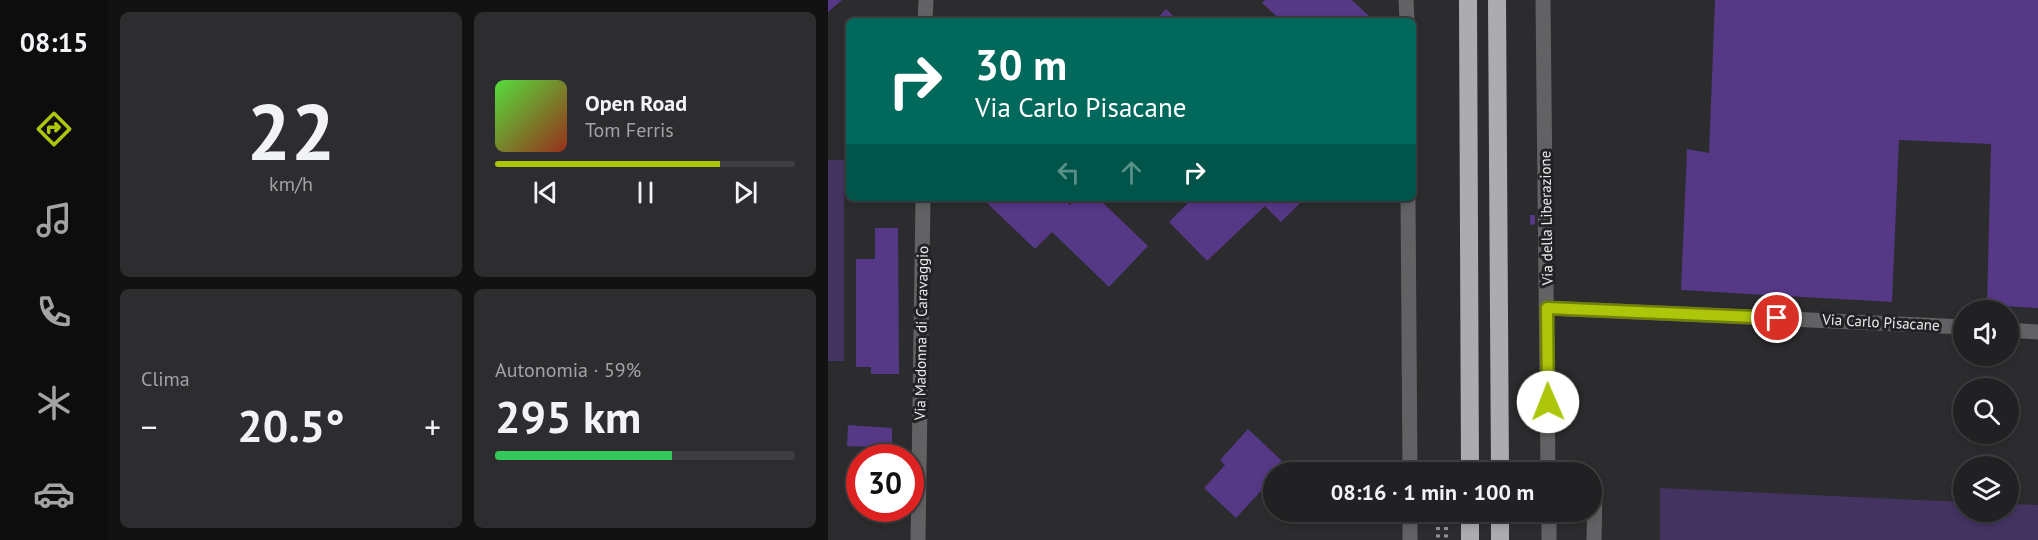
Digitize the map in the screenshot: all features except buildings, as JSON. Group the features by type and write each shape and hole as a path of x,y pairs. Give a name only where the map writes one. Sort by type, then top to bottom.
{"highway":[{"path":"1468,0 1470,462"},
{"path":"1497,0 1500,462"},
{"path":"1470,522 1470,540"},
{"path":"1500,522 1500,540"}],"street":[{"path":"925,18 926,0"},
{"path":"1407,0 1407,18"},
{"name":"Via della Liberazione","path":"1543,0 1548,462"},
{"name":"Via Madonna di Caravaggio","path":"918,540 923,201"},
{"path":"1408,201 1410,462"},
{"name":"Via Carlo Pisacane","path":"1547,308 1953,326"},
{"path":"2019,331 2038,332"},
{"path":"1410,522 1410,540"},
{"path":"1549,522 1549,540"},
{"path":"1594,522 1594,540"}],"path":[{"path":"1438,522 1438,540"},
{"path":"1446,522 1446,540"}],"shaded area":[{"path":"828,160 844,160 844,361 828,361"},
{"path":"1660,488 1953,502 1953,522 2019,522 2019,504 2038,505 2038,540 1660,540"}],"route":[{"path":"1548,402 1547,308 1777,318"}]}
